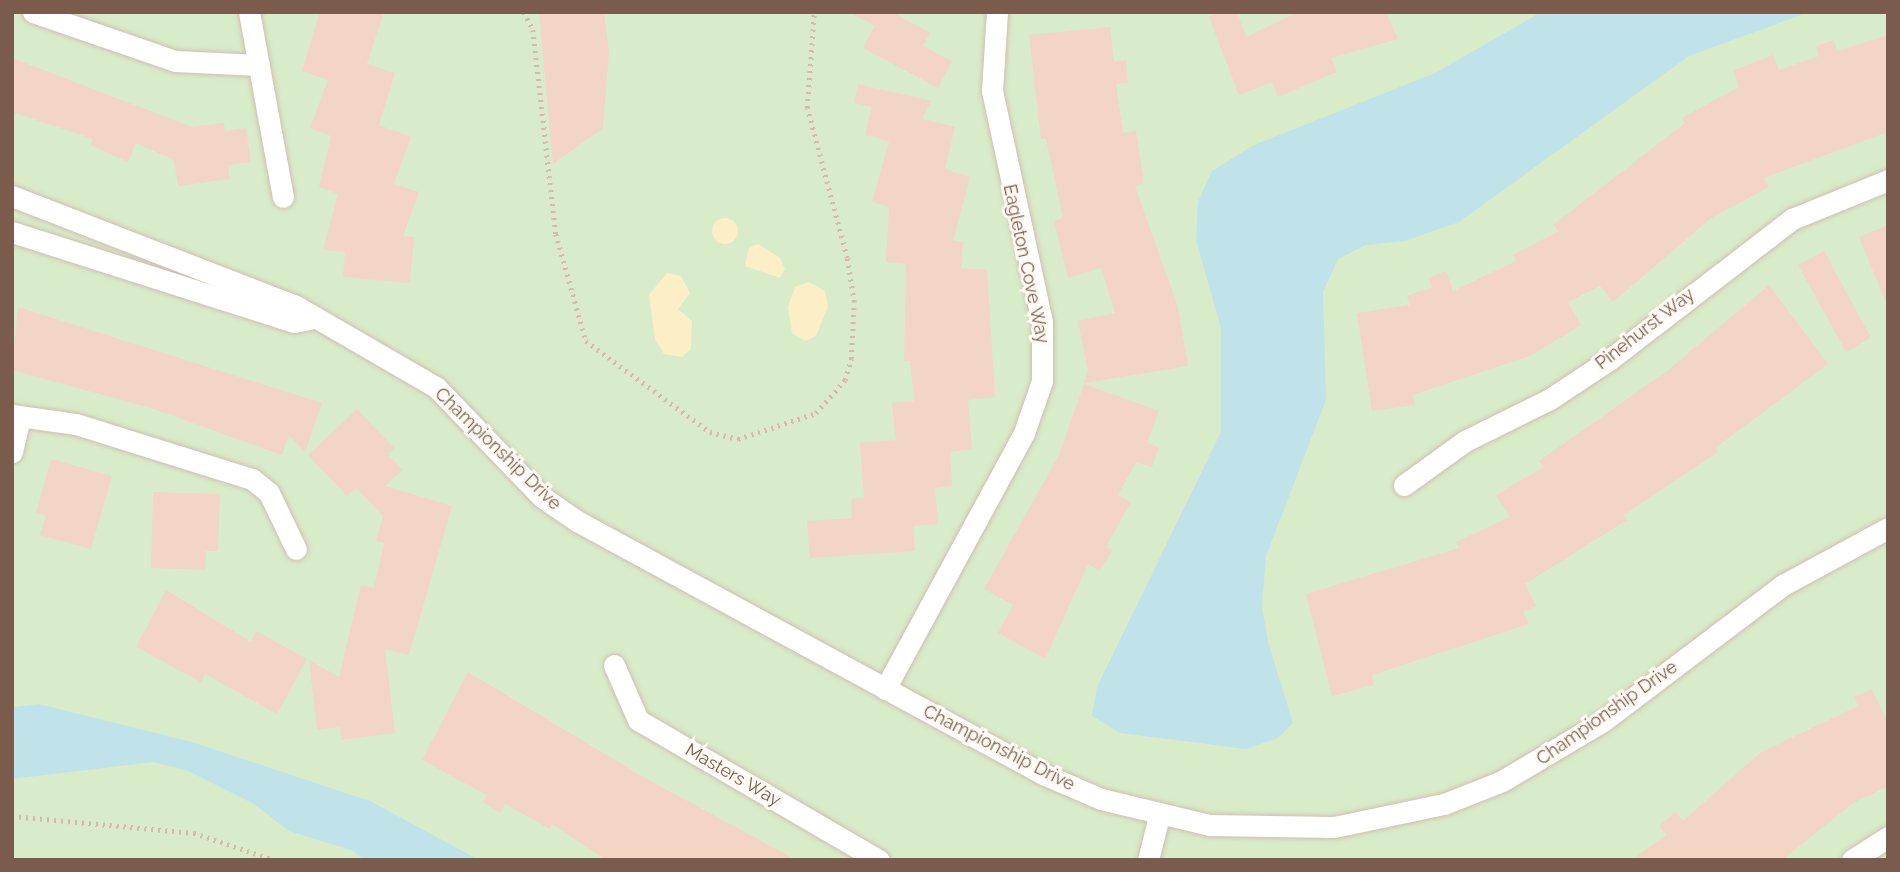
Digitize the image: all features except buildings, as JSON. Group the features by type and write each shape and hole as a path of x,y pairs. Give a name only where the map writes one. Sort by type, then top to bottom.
{"street":[{"path":"33,12 175,61 259,65"},
{"path":"249,12 283,197"},
{"name":"Eagleton Cove Way","path":"885,689 1024,433 1042,381 1042,322 994,102 997,12"},
{"name":"Pinehurst Way","path":"1404,485 1465,441 1550,399 1609,360 1792,219 1888,180"},
{"name":"Championship Drive","path":"12,196 296,306 310,319 390,356 436,387 559,510 1043,774 1159,816 1272,830 1334,827 1444,804 1502,782 1603,721 1783,585 1888,528"},
{"name":"Championship Drive","path":"12,232 295,322 310,319"},
{"path":"12,452 16,416 76,424 252,479 269,493 296,549"},
{"name":"Masters Way","path":"614,665 638,720 879,860"},
{"path":"1148,860 1159,816"},
{"path":"1852,860 1888,837"}],"path":[{"path":"524,12 535,39 556,234 586,341 710,432 738,439 816,413 845,380 851,359 854,302 847,258 807,108 814,12"},
{"path":"12,816 194,833 274,860"}],"green space":[{"path":"12,12 1888,12 1888,860 12,860"}],"sand":[{"path":"725,218 734,222 738,231 734,240 725,244 716,240 712,231 716,222"},
{"path":"758,244 780,258 785,269 780,278 745,266 749,248"},
{"path":"667,273 681,276 690,293 678,309 692,321 691,349 682,357 664,354 655,339 649,295"},
{"path":"809,282 825,291 828,306 816,336 805,341 792,333 788,307 795,287"}],"water":[{"path":"1541,12 1809,12 1689,56 1459,222 1405,241 1366,245 1338,259 1323,292 1326,400 1266,556 1262,606 1268,642 1293,723 1278,738 1246,749 1120,733 1092,716 1097,687 1221,432 1221,328 1196,240 1198,202 1212,171 1252,146 1435,73"},
{"path":"39,704 192,742 370,801 479,860 364,860 354,851 289,831 254,804 188,771 153,762 12,779 12,707"}]}
